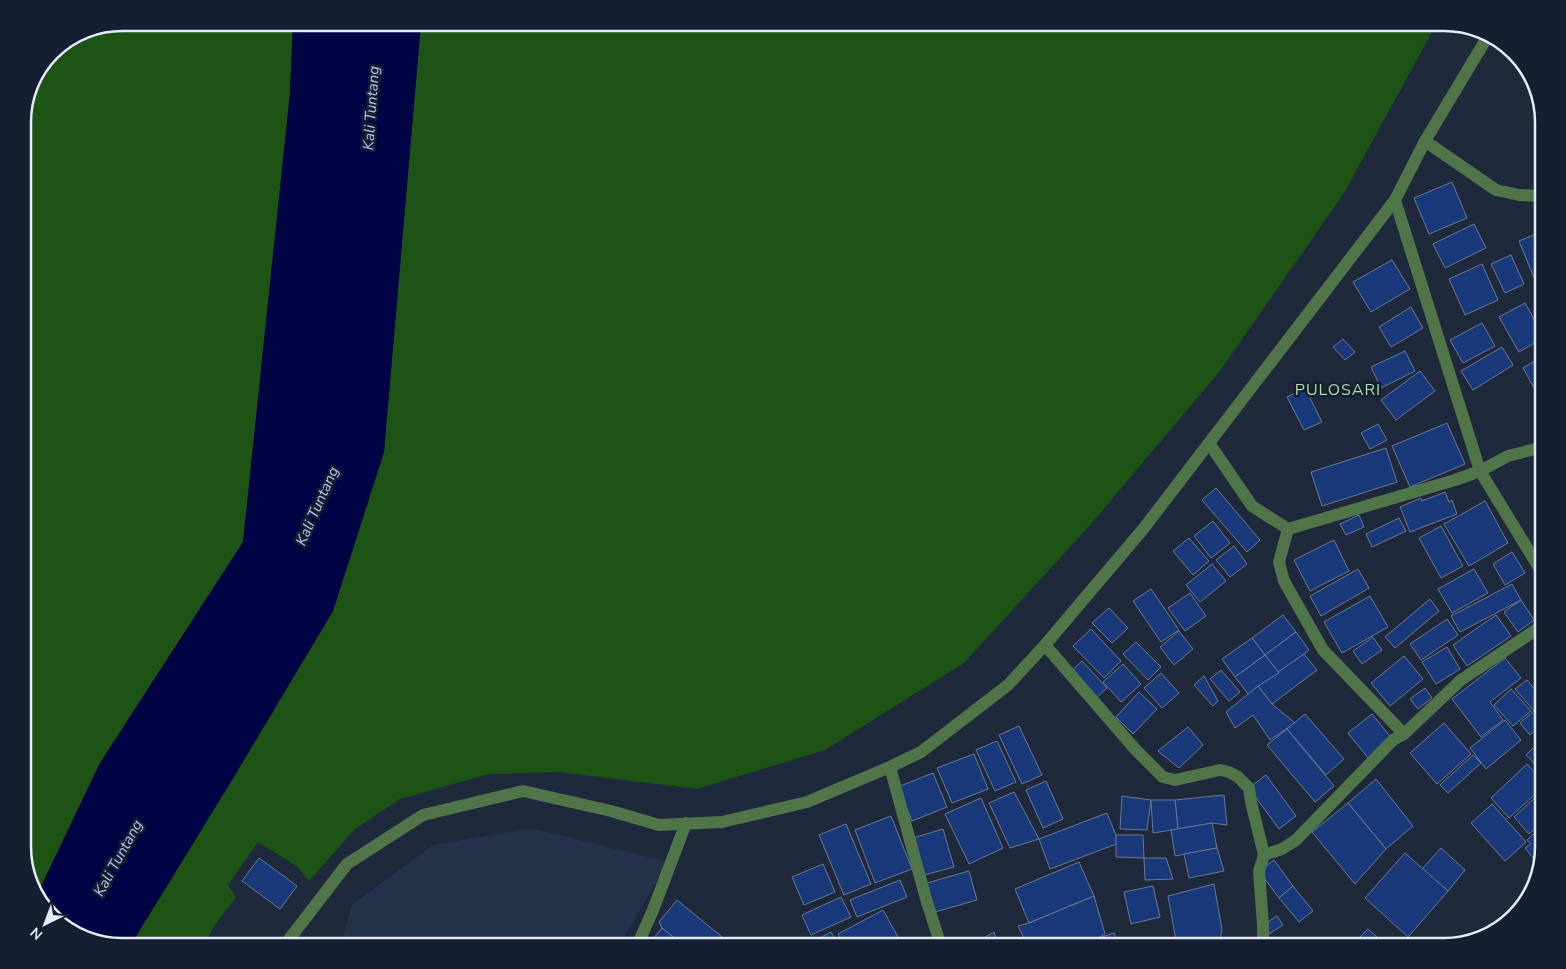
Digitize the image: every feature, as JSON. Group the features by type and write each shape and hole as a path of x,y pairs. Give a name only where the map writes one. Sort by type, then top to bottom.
{"street":[{"path":"290,938 347,864 423,815 523,791 611,811 659,825 722,822 807,802 921,752 1008,685 1045,645 1144,528 1395,200 1425,142 1485,41"},
{"path":"1425,142 1496,190 1519,195 1535,196"},
{"path":"1395,200 1480,471 1535,560"},
{"path":"1210,443 1252,506 1288,529 1455,480 1480,471 1508,456 1535,449"},
{"path":"1288,529 1279,562 1284,581 1289,590 1323,650 1404,734"},
{"path":"1264,855 1282,849 1296,840 1393,740 1404,734 1461,680 1535,631"},
{"path":"1045,645 1135,749 1163,777 1175,780 1220,770 1238,777 1249,788 1264,855 1259,872 1263,938"},
{"path":"890,767 938,938"},
{"path":"641,938 686,823"}],"shaded area":[{"path":"531,828 668,862 624,938 342,938 352,905 433,845"}],"green space":[{"path":"116,31 293,31 290,92 243,542 100,763 41,887 31,853 31,116 34,98 47,72 62,54 87,38 104,33"},
{"path":"420,31 1433,31 1344,193 1220,371 1091,524 964,663 825,750 697,789 558,772 489,774 400,799 355,829 309,881 298,867 258,842 228,885 236,897 213,928 208,938 135,938 333,611 384,452"}],"water":[{"name":"Kali Tuntang","path":"293,31 420,31 384,452 333,611 135,938 110,937 87,931 70,921 70,899 48,899 41,887 100,763 243,542 290,93"}],"building":[{"path":"1452,182 1467,218 1429,234 1414,198"},
{"path":"1474,224 1486,248 1445,268 1433,244"},
{"path":"1535,234 1535,280 1519,241"},
{"path":"1511,255 1524,284 1505,293 1491,264"},
{"path":"1392,260 1410,289 1371,312 1353,282"},
{"path":"1482,264 1498,300 1465,315 1449,279"},
{"path":"1525,303 1535,321 1535,343 1519,352 1499,317"},
{"path":"1411,307 1423,328 1391,347 1379,327"},
{"path":"1482,323 1495,346 1463,363 1450,340"},
{"path":"1343,339 1355,352 1345,360 1333,347"},
{"path":"1502,347 1513,365 1473,390 1461,371"},
{"path":"1405,351 1415,371 1381,388 1371,367"},
{"path":"1535,361 1535,389 1523,368"},
{"path":"1420,371 1435,391 1396,420 1381,400"},
{"path":"1305,388 1322,422 1304,430 1287,397"},
{"path":"1447,423 1465,464 1410,487 1392,446"},
{"path":"1378,424 1387,440 1370,449 1361,433"},
{"path":"1386,448 1397,482 1322,506 1311,472"},
{"path":"1216,488 1260,540 1247,552 1202,500"},
{"path":"1445,492 1449,502 1452,500 1457,514 1410,532 1400,507 1421,498 1422,501"},
{"path":"1485,501 1508,543 1469,566 1444,524"},
{"path":"1359,515 1364,527 1346,535 1340,524"},
{"path":"1399,518 1406,531 1372,547 1366,534"},
{"path":"1213,521 1230,543 1211,558 1194,536"},
{"path":"1441,526 1463,566 1441,578 1419,538"},
{"path":"1189,538 1209,561 1193,575 1173,551"},
{"path":"1334,540 1349,571 1310,591 1294,560"},
{"path":"1234,546 1247,564 1230,577 1216,560"},
{"path":"1512,552 1525,573 1505,585 1493,564"},
{"path":"1212,564 1226,581 1200,602 1186,585"},
{"path":"1358,569 1369,588 1321,616 1310,596"},
{"path":"1474,569 1488,593 1452,613 1438,589"},
{"path":"1512,584 1521,600 1460,632 1451,616"},
{"path":"1151,589 1179,630 1161,642 1133,601"},
{"path":"1190,593 1206,616 1185,631 1168,608"},
{"path":"1370,596 1388,627 1342,653 1324,622"},
{"path":"1430,599 1439,611 1395,648 1385,637"},
{"path":"1521,600 1534,620 1518,632 1504,612"},
{"path":"1109,608 1128,628 1112,643 1092,623"},
{"path":"1283,615 1296,632 1265,655 1252,638"},
{"path":"1496,615 1511,636 1467,666 1453,645"},
{"path":"1447,619 1458,635 1421,660 1410,644"},
{"path":"1091,629 1121,661 1104,678 1073,646"},
{"path":"1179,631 1193,649 1174,665 1160,647"},
{"path":"1296,632 1309,650 1279,673 1265,655"},
{"path":"1373,637 1382,650 1362,664 1353,651"},
{"path":"1252,638 1265,655 1235,677 1222,659"},
{"path":"1136,642 1161,667 1148,680 1123,654"},
{"path":"1447,647 1460,669 1436,684 1422,662"},
{"path":"1304,654 1317,670 1272,704 1258,686"},
{"path":"1265,655 1279,673 1258,686 1249,695 1235,677"},
{"path":"1404,656 1423,679 1390,706 1371,683"},
{"path":"1505,658 1521,678 1490,702 1503,720 1481,737 1452,699"},
{"path":"1082,661 1107,688 1093,701 1068,674"},
{"path":"1123,664 1141,684 1121,702 1103,682"},
{"path":"1221,670 1240,692 1229,701 1210,679"},
{"path":"1161,673 1179,693 1162,708 1144,688"},
{"path":"1204,676 1218,701 1213,706 1194,685"},
{"path":"1527,680 1535,690 1535,730 1530,735 1520,723 1534,711 1515,689"},
{"path":"1258,686 1272,704 1295,723 1270,740 1253,715 1235,728 1226,712"},
{"path":"1425,688 1432,698 1418,709 1410,699"},
{"path":"1511,689 1531,711 1513,726 1494,705"},
{"path":"1139,692 1157,709 1133,734 1116,717"},
{"path":"1305,714 1344,759 1326,775 1287,729"},
{"path":"1372,714 1393,740 1369,759 1348,733"},
{"path":"1505,720 1521,740 1486,769 1470,748"},
{"path":"1444,723 1471,754 1437,784 1410,753"},
{"path":"1019,726 1042,775 1022,784 999,735"},
{"path":"1188,727 1203,745 1179,768 1158,751"},
{"path":"1287,729 1334,786 1315,802 1267,745"},
{"path":"997,741 1016,782 995,791 976,750"},
{"path":"1533,748 1535,750 1535,764 1526,755"},
{"path":"974,754 988,789 952,803 937,768"},
{"path":"1473,755 1481,763 1448,793 1440,785"},
{"path":"1527,764 1535,773 1535,794 1509,818 1491,798"},
{"path":"933,773 947,807 912,821 898,787"},
{"path":"1266,775 1296,816 1279,829 1249,788"},
{"path":"1376,779 1413,826 1386,849 1348,803"},
{"path":"1046,781 1063,819 1043,828 1026,790"},
{"path":"1014,792 1039,839 1010,848 989,803"},
{"path":"1224,795 1227,825 1212,823 1178,829 1175,800"},
{"path":"1122,796 1151,800 1147,830 1120,829"},
{"path":"1535,797 1535,829 1529,834 1514,817"},
{"path":"981,798 1003,848 969,864 945,814"},
{"path":"1151,800 1175,800 1178,829 1153,833"},
{"path":"1348,803 1386,849 1355,884 1312,832"},
{"path":"1492,804 1526,842 1505,861 1471,823"},
{"path":"1107,813 1119,843 1050,869 1039,839"},
{"path":"891,816 912,869 875,883 855,830"},
{"path":"1212,823 1217,848 1175,856 1171,830"},
{"path":"846,824 871,884 844,895 819,835"},
{"path":"943,829 954,867 924,875 913,838"},
{"path":"1535,832 1534,859 1525,848 1531,844 1527,840"},
{"path":"1116,835 1143,835 1144,858 1116,857"},
{"path":"1217,848 1224,871 1189,878 1184,854"},
{"path":"1441,848 1465,870 1448,891 1421,870"},
{"path":"1405,853 1448,891 1408,937 1365,898"},
{"path":"259,858 297,886 280,909 242,881"},
{"path":"1144,858 1166,858 1173,879 1145,880"},
{"path":"1274,860 1293,886 1279,898 1259,871"},
{"path":"1079,862 1094,896 1029,923 1015,889"},
{"path":"823,864 835,892 804,905 792,877"},
{"path":"969,871 977,900 935,912 927,883"},
{"path":"900,880 907,897 857,917 850,900"},
{"path":"1214,884 1222,930 1220,938 1176,938 1168,896"},
{"path":"1153,886 1160,917 1131,924 1124,892"},
{"path":"1293,886 1313,911 1299,922 1279,898"},
{"path":"1094,896 1105,934 1098,938 1024,938 1018,926"},
{"path":"841,897 851,917 811,935 802,915"},
{"path":"677,900 723,938 674,938 662,928 659,922"},
{"path":"883,910 899,938 840,938 838,934"},
{"path":"1277,916 1283,925 1269,934 1263,925"},
{"path":"662,928 674,938 654,938"},
{"path":"1368,929 1378,938 1359,938"},
{"path":"831,932 834,938 820,938"},
{"path":"994,932 996,938 984,938"},
{"path":"1114,933 1116,938 1099,938"}],"district":[{"name":"PULOSARI","path":"1338,389"}]}
